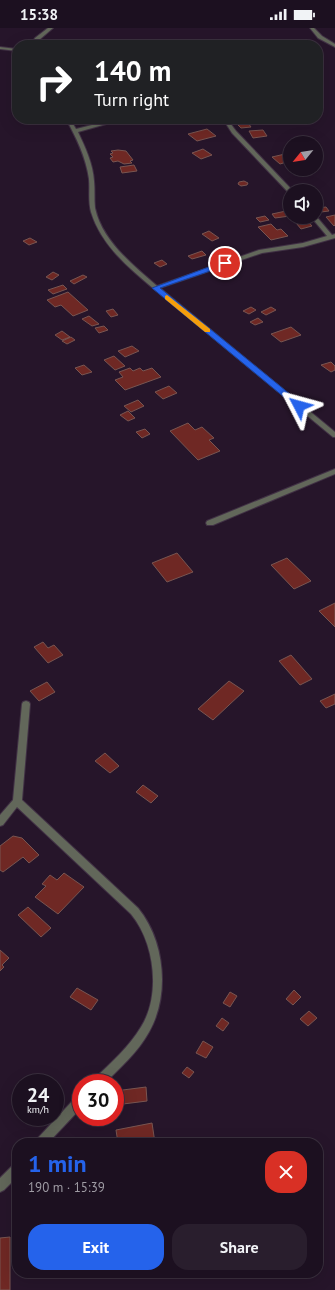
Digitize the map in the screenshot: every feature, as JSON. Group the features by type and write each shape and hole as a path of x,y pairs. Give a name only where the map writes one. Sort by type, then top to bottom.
{"street":[{"path":"36,40 50,28"},
{"path":"312,28 320,37 335,46"},
{"path":"0,48 12,49"},
{"path":"71,124 86,157 91,176 93,212 103,235 134,269 156,288 335,435"},
{"path":"75,131 102,124"},
{"path":"229,124 234,132 283,184"},
{"path":"156,288 261,251 303,245 333,237 321,224"},
{"path":"210,523 335,471"},
{"path":"0,822 16,801 26,704"},
{"path":"16,801 138,915 151,941 157,966 157,987 154,1008 149,1021 132,1046 106,1074"},
{"path":"46,1138 72,1110"},
{"path":"0,1186 12,1174"}],"building":[{"path":"249,124 251,127 241,128 238,125"},
{"path":"207,129 216,136 197,141 188,134"},
{"path":"263,130 267,136 253,138 249,131"},
{"path":"203,149 212,155 201,159 192,153"},
{"path":"111,151 126,151 133,160 130,161 132,163 124,164 118,161 113,162 110,158 113,157 110,154 113,153"},
{"path":"283,154 283,163 280,164 272,157"},
{"path":"134,165 137,171 122,173 120,167"},
{"path":"244,181 248,183 247,185 241,186 238,184 239,182"},
{"path":"323,207 326,207 329,211 323,212"},
{"path":"283,212 283,217 275,218 272,214"},
{"path":"335,215 335,225 334,226 326,217"},
{"path":"265,216 269,220 260,222 256,218"},
{"path":"271,224 277,230 281,229 288,236 271,240 258,227"},
{"path":"297,224 310,224 312,226 301,229"},
{"path":"209,231 219,238 212,241 202,234"},
{"path":"30,238 37,242 29,245 23,241"},
{"path":"202,251 206,255 192,259 188,256"},
{"path":"162,260 167,264 160,267 154,263"},
{"path":"53,272 59,275 52,280 46,277"},
{"path":"83,275 87,277 74,284 70,281"},
{"path":"63,285 67,289 53,294 48,290"},
{"path":"68,292 88,310 73,316 61,305 55,307 47,300"},
{"path":"251,307 256,310 249,314 243,311"},
{"path":"271,307 276,310 266,315 261,312"},
{"path":"113,309 118,315 111,317 106,311"},
{"path":"89,316 99,324 92,326 82,319"},
{"path":"258,318 263,322 255,325 250,322"},
{"path":"104,326 108,330 99,333 95,328"},
{"path":"291,327 301,335 281,342 271,334"},
{"path":"62,331 70,337 62,340 55,335"},
{"path":"71,337 75,340 67,344 62,341"},
{"path":"132,346 139,351 125,357 118,351"},
{"path":"114,356 125,366 115,370 104,360"},
{"path":"331,362 335,366 335,370 331,372 321,365"},
{"path":"84,365 92,372 82,375 75,368"},
{"path":"130,368 133,371 140,368 143,371 152,368 161,377 125,390 115,380 123,377 119,372"},
{"path":"169,386 177,393 163,399 155,392"},
{"path":"138,400 144,406 131,412 124,406"},
{"path":"128,411 135,418 128,421 120,415"},
{"path":"188,423 195,430 202,427 214,438 209,440 220,451 198,460 170,431"},
{"path":"145,429 150,434 142,438 136,432"},
{"path":"177,553 193,572 167,582 152,563"},
{"path":"287,558 311,581 294,589 271,565"},
{"path":"335,603 335,627 319,611"},
{"path":"43,642 48,648 54,645 63,655 48,663 34,647"},
{"path":"291,655 312,679 300,685 279,661"},
{"path":"229,681 244,691 213,720 198,709"},
{"path":"47,682 55,692 39,701 30,691"},
{"path":"335,694 335,704 326,708 320,701"},
{"path":"105,753 119,766 110,773 95,761"},
{"path":"143,785 158,796 151,803 136,792"},
{"path":"13,836 22,838 39,855 29,863 23,857 3,872 0,870 0,846"},
{"path":"64,873 84,887 58,914 35,897 46,886 42,884 50,875 57,880"},
{"path":"28,907 51,928 41,937 18,915"},
{"path":"0,950 9,958 2,965 4,967 0,971"},
{"path":"77,988 98,1000 91,1010 70,997"},
{"path":"294,990 301,997 293,1005 286,999"},
{"path":"230,992 237,996 230,1007 223,1003"},
{"path":"309,1011 317,1018 308,1026 300,1019"},
{"path":"222,1018 229,1023 223,1031 216,1026"},
{"path":"203,1041 213,1047 206,1058 196,1053"},
{"path":"187,1067 194,1072 189,1078 182,1073"},
{"path":"146,1087 147,1101 124,1104 124,1090"},
{"path":"152,1123 154,1138 117,1138 116,1130"},
{"path":"10,1237 10,1290 0,1290 0,1238"}],"slow traffic":[{"path":"167,297 207,330"}],"route":[{"path":"225,263 156,288 299,406"}]}
